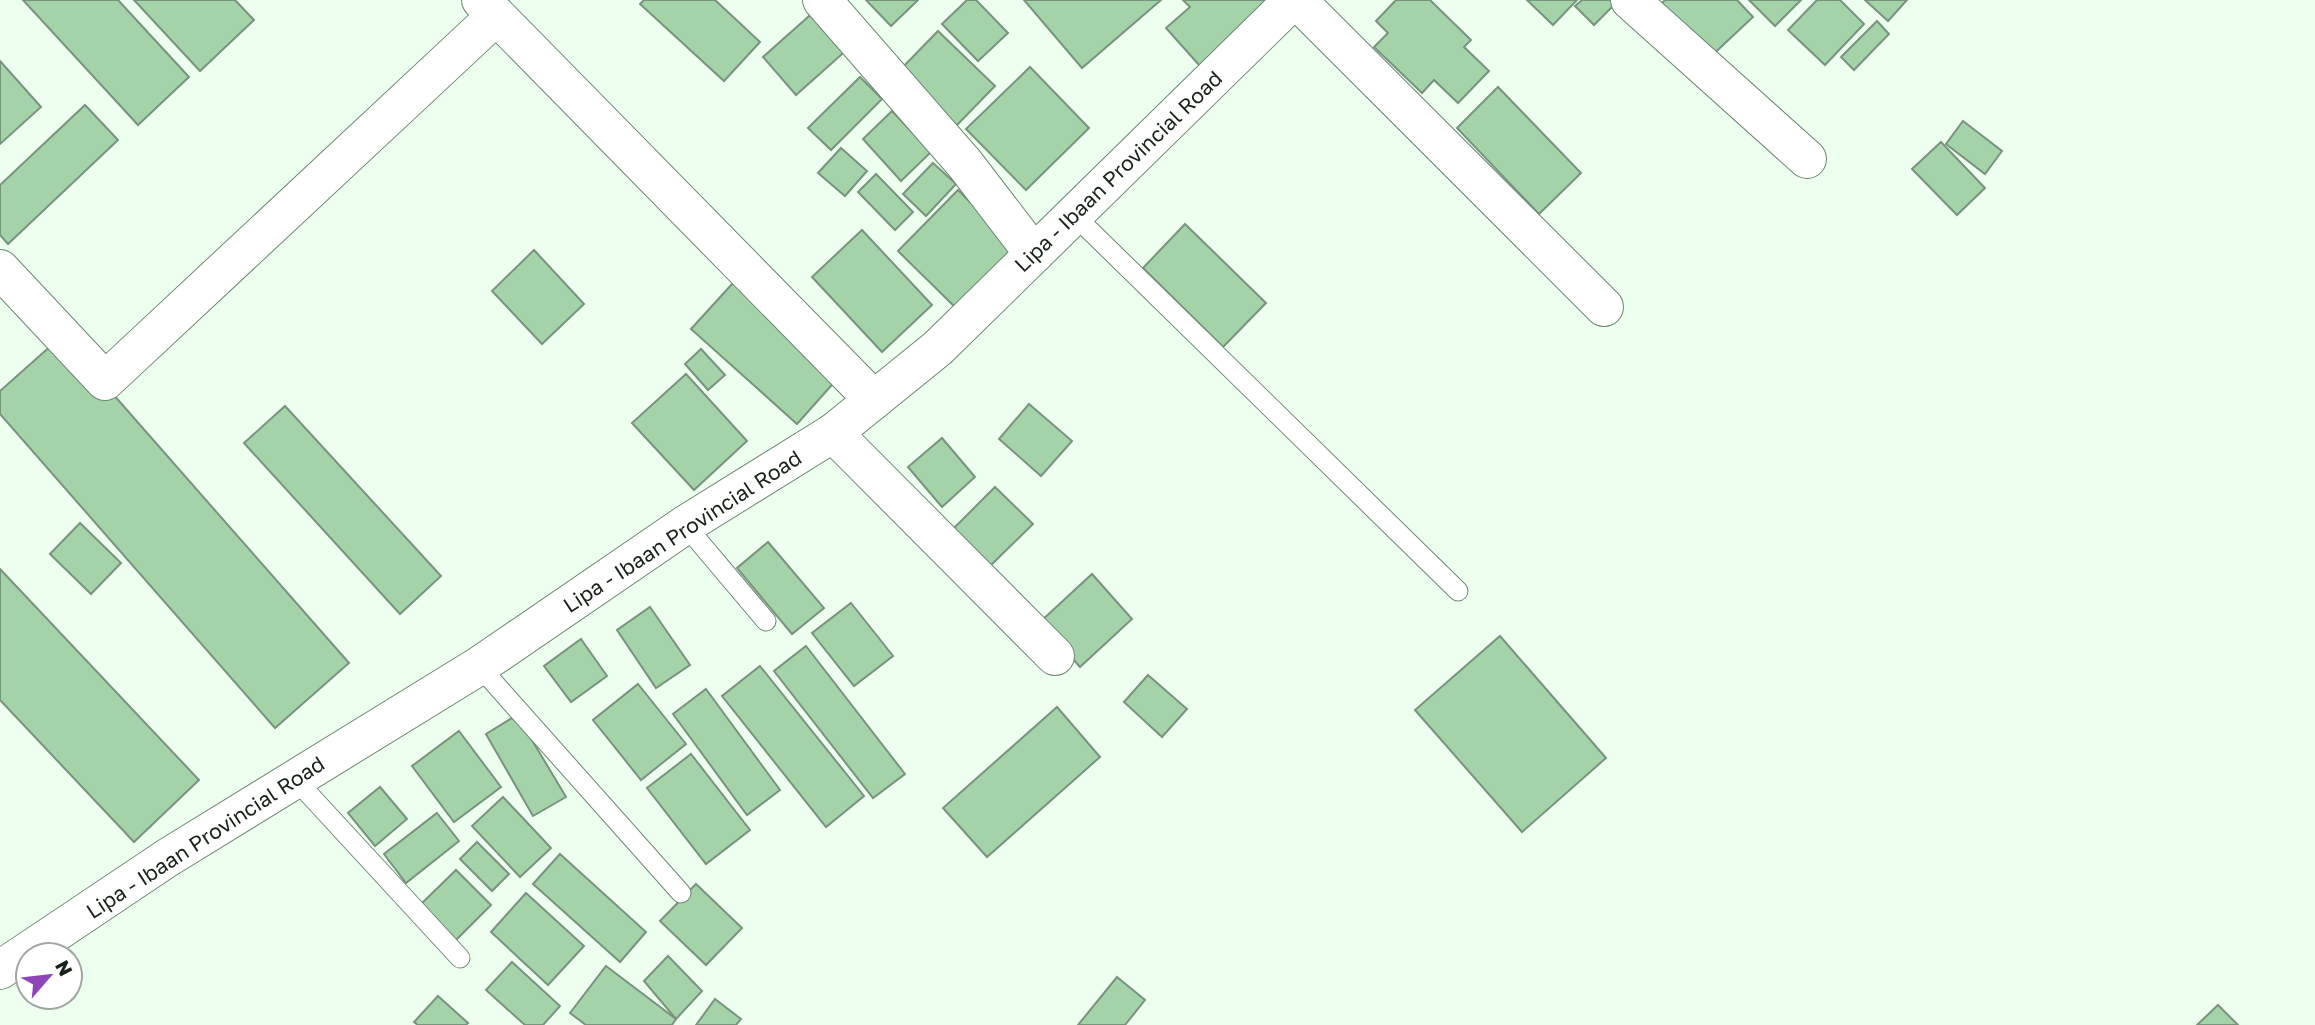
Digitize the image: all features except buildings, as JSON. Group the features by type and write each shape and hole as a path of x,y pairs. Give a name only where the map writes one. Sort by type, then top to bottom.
{"street":[{"path":"822,0 965,164 1034,254"},
{"path":"1295,0 1604,307"},
{"name":"Lipa - Ibaan Provincial Road","path":"0,970 167,858 479,666 685,525 833,433 938,348 1295,0"},
{"path":"1630,0 1807,159"},
{"path":"0,269 105,381 489,8 874,400"},
{"path":"833,433 1055,656"}],"lane":[{"path":"1074,215 1458,592"},
{"path":"685,525 766,621"},
{"path":"479,666 681,893"},
{"path":"294,779 460,958"}]}
